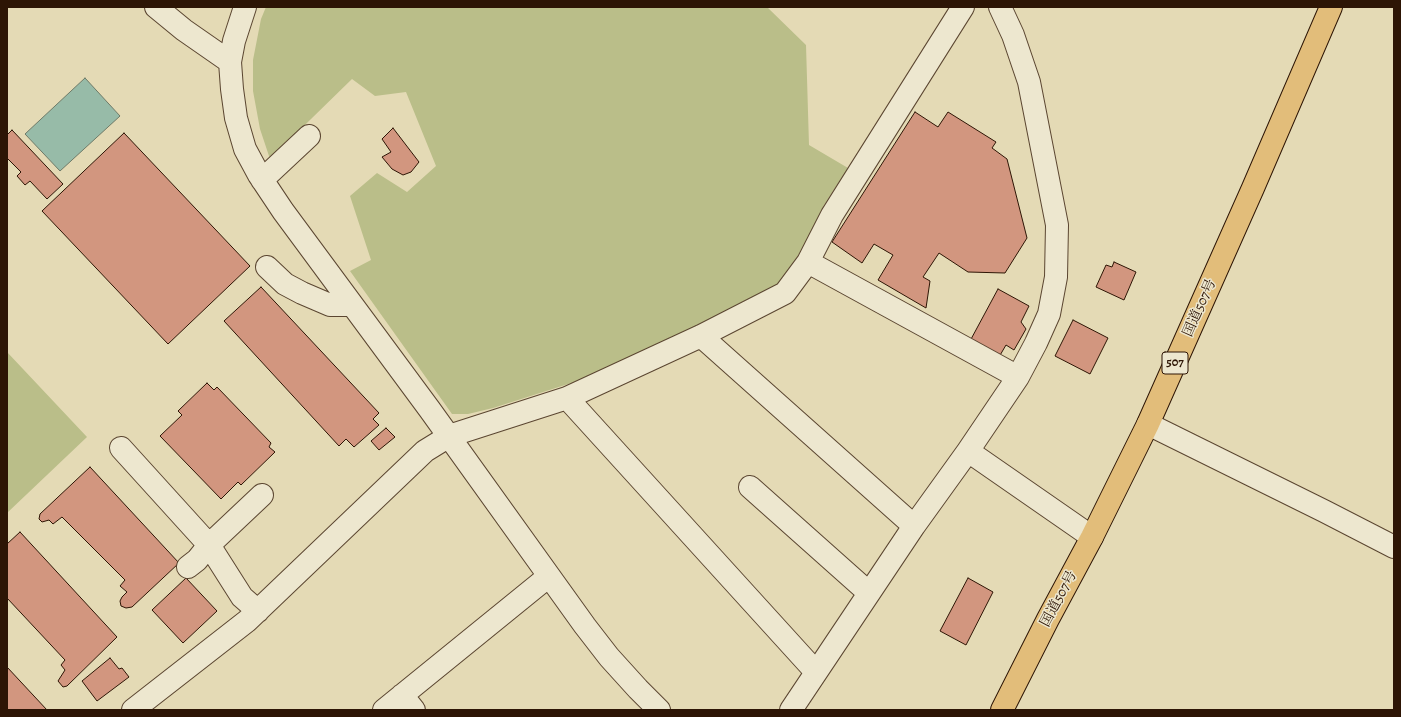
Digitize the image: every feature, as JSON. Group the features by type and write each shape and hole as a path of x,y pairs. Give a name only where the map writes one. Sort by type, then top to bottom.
{"highway":[{"name":"国道507号","path":"1002,710 1092,537 1148,424 1253,188 1331,7"}],"street":[{"path":"156,7 184,30 230,62"},
{"path":"245,7 234,41 230,62 236,118 245,149 262,180 283,211 449,436 609,657 638,690 659,710"},
{"path":"133,710 248,621 425,451 449,436 567,398 701,336 785,293 808,262 832,215 963,7"},
{"path":"791,710 914,526 968,451 1018,377 1049,314 1056,276 1057,225 1029,82 1013,35 1000,7"},
{"path":"262,180 309,136"},
{"path":"808,262 1018,377"},
{"path":"267,267 285,284 302,293 330,305 352,304"},
{"path":"701,336 914,526"},
{"path":"567,398 816,672"},
{"path":"1148,424 1394,547"},
{"path":"121,448 209,545 242,597 258,611"},
{"path":"968,451 1092,537"},
{"path":"750,487 869,593"},
{"path":"188,567 197,560 209,545 262,495"},
{"path":"384,710 408,703 549,576"}],"green space":[{"path":"266,7 767,7 806,45 809,145 848,168 824,205 812,231 783,282 772,290 590,377 493,408 468,414 452,414 350,271 371,260 350,196 377,173 407,192 436,166 406,92 375,96 352,79 270,159 260,129 253,91 253,60 261,19"},
{"path":"7,352 87,437 7,513"}],"shaded area":[{"path":"85,78 120,116 60,171 25,134"}],"building":[{"path":"915,112 938,127 948,112 996,142 992,148 1007,159 1027,238 1005,273 968,272 939,253 923,277 930,281 926,308 878,280 893,255 874,244 862,263 832,242"},
{"path":"393,128 419,162 411,172 403,175 392,169 382,157 391,152 382,139"},
{"path":"12,130 63,184 47,199 30,181 25,185 17,176 21,172 7,158 7,135"},
{"path":"124,133 250,266 168,344 42,211"},
{"path":"1114,262 1136,272 1124,300 1096,287 1106,265 1112,267"},
{"path":"261,287 379,413 373,419 379,425 354,447 346,439 339,446 224,321"},
{"path":"998,289 1029,306 1021,322 1026,329 1014,350 1006,345 999,357 970,341"},
{"path":"1073,320 1108,338 1090,374 1055,356"},
{"path":"207,383 214,390 217,387 271,443 269,447 275,452 241,485 238,482 221,499 160,436 182,415 178,411"},
{"path":"386,428 395,437 379,450 371,441"},
{"path":"90,467 179,563 132,607 126,608 121,606 120,601 127,592 120,586 125,580 62,517 53,524 49,520 42,522 39,519 40,514"},
{"path":"20,532 117,637 67,686 63,687 58,681 65,670 61,665 65,660 7,598 7,544"},
{"path":"186,578 217,611 183,643 152,610"},
{"path":"968,578 993,592 966,645 940,631"},
{"path":"110,658 119,669 122,668 129,677 97,701 82,681"},
{"path":"7,667 47,710 7,710"}]}
